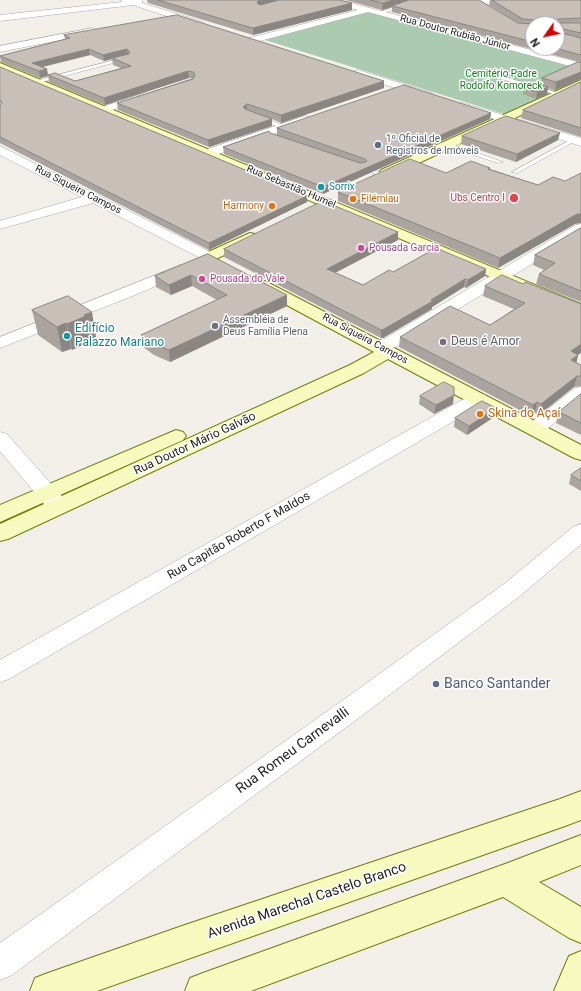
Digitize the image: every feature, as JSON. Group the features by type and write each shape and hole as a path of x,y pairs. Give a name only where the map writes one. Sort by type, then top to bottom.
{"street":[{"name":"Rua Doutor Rubião Júnior","path":"330,0 581,66"},
{"path":"478,2 500,0"},
{"path":"0,18 129,2 153,1"},
{"path":"129,2 208,26"},
{"path":"267,45 249,39 367,10"},
{"path":"157,20 179,17"},
{"path":"0,48 99,30"},
{"name":"Rua Sebastião Humel","path":"0,66 581,310"},
{"path":"349,70 438,98"},
{"path":"375,176 449,145 581,83"},
{"path":"386,92 401,87"},
{"path":"106,110 159,92"},
{"path":"452,102 578,141"},
{"path":"209,153 319,114"},
{"name":"Rua Siqueira Campos","path":"0,150 216,261"},
{"path":"311,208 339,195"},
{"path":"0,225 94,198"},
{"path":"385,347 581,228"},
{"path":"0,344 124,294 216,261 263,231"},
{"name":"Rua Siqueira Campos","path":"250,279 385,347 478,399 581,453"},
{"name":"Rua Doutor Mário Galvão","path":"0,514 53,500 357,369 385,347"},
{"path":"535,429 581,392"},
{"name":"Rua Capitão Roberto F Maldos","path":"0,672 478,399"},
{"path":"0,438 53,500"},
{"name":"Rua Doutor Mário Galvão","path":"0,533 53,500"},
{"name":"Rua Romeu Carnevalli","path":"0,963 342,716 512,590 581,532"},
{"name":"Avenida Marechal Castelo Branco","path":"48,991 205,935 576,810"},
{"path":"203,991 581,850"},
{"path":"504,880 581,926"},
{"path":"572,991 581,968"}],"lane":[{"path":"379,13 409,4"},
{"path":"38,81 126,58"},
{"path":"496,76 559,94"},
{"path":"255,116 284,126"},
{"path":"515,172 578,141"},
{"path":"449,145 500,162"}],"green space":[{"name":"Cemitério Padre Rodolfo Komoreck","path":"368,12 525,53 525,56 538,56 581,67 581,79 504,114 265,40"}],"building":[{"path":"158,0 262,0 258,1 257,3 260,5 279,0 339,0 352,3 253,28"},
{"path":"370,0 394,0 383,3"},
{"path":"409,0 479,0 518,23 525,23 525,40 392,6"},
{"path":"492,0 581,0 581,18 565,19 565,16 525,16 525,19"},
{"path":"177,15 384,81 281,115 247,104 243,107 245,109 272,119 208,140 117,103 193,79 195,75 193,72 188,71 104,98 48,75 55,73 75,81 131,66 112,58 129,54 130,52 127,49 103,55 89,49 32,63 47,69 39,71 0,56 70,38 64,35"},
{"path":"565,23 581,23 581,33 565,29"},
{"path":"565,34 581,38 581,55 565,51"},
{"path":"581,62 581,72 556,82 542,78"},
{"path":"0,67 307,196 209,243 0,137 0,105 2,103 0,100"},
{"path":"581,82 581,128 523,110"},
{"path":"534,83 548,87 537,92 524,88"},
{"path":"404,85 491,113 323,187 223,147 269,131 270,133 360,163 366,162 367,161 365,159 277,128"},
{"path":"506,116 560,133 517,154 462,136"},
{"path":"410,159 446,173 471,161 490,168 488,169 538,185 553,177 565,181 581,173 581,214 577,214 500,258 338,192"},
{"path":"323,201 398,232 327,269 363,285 389,270 393,272 436,248 486,269 468,280 465,279 431,300 433,301 381,330 224,249"},
{"path":"581,228 581,291 539,274 555,263 535,255"},
{"path":"208,254 287,295 169,350 153,344 141,335 227,295 191,275 169,285 155,276"},
{"path":"502,275 523,284 525,282 581,304 581,344 571,351 578,355 571,360 581,365 581,376 577,376 541,404 537,402 533,405 400,337 450,306 490,325 525,303 485,286"},
{"path":"68,296 92,312 84,315 86,316 57,327 32,310"},
{"path":"444,382 454,387 454,395 436,405 420,396"},
{"path":"581,394 581,423 559,412"},
{"path":"482,401 496,408 469,426 455,418"},
{"path":"581,468 581,481 571,475"}],"place":[{"name":"1º Oficial de Registros de Imóveis","path":"378,145"},
{"name":"Sorrix","path":"321,187"},
{"name":"Ubs Centro I","path":"514,198"},
{"name":"Filémiau","path":"353,199"},
{"name":"Harmony","path":"272,206"},
{"name":"Pousada Garcia","path":"361,248"},
{"name":"Pousada do Vale","path":"202,279"},
{"name":"Assembléia de Deus Família Plena","path":"215,326"},
{"name":"Edifício Palazzo Mariano","path":"67,336"},
{"name":"Deus é Amor","path":"443,342"},
{"name":"Skina do Açaí","path":"480,414"},
{"name":"Banco Santander","path":"436,684"}]}
